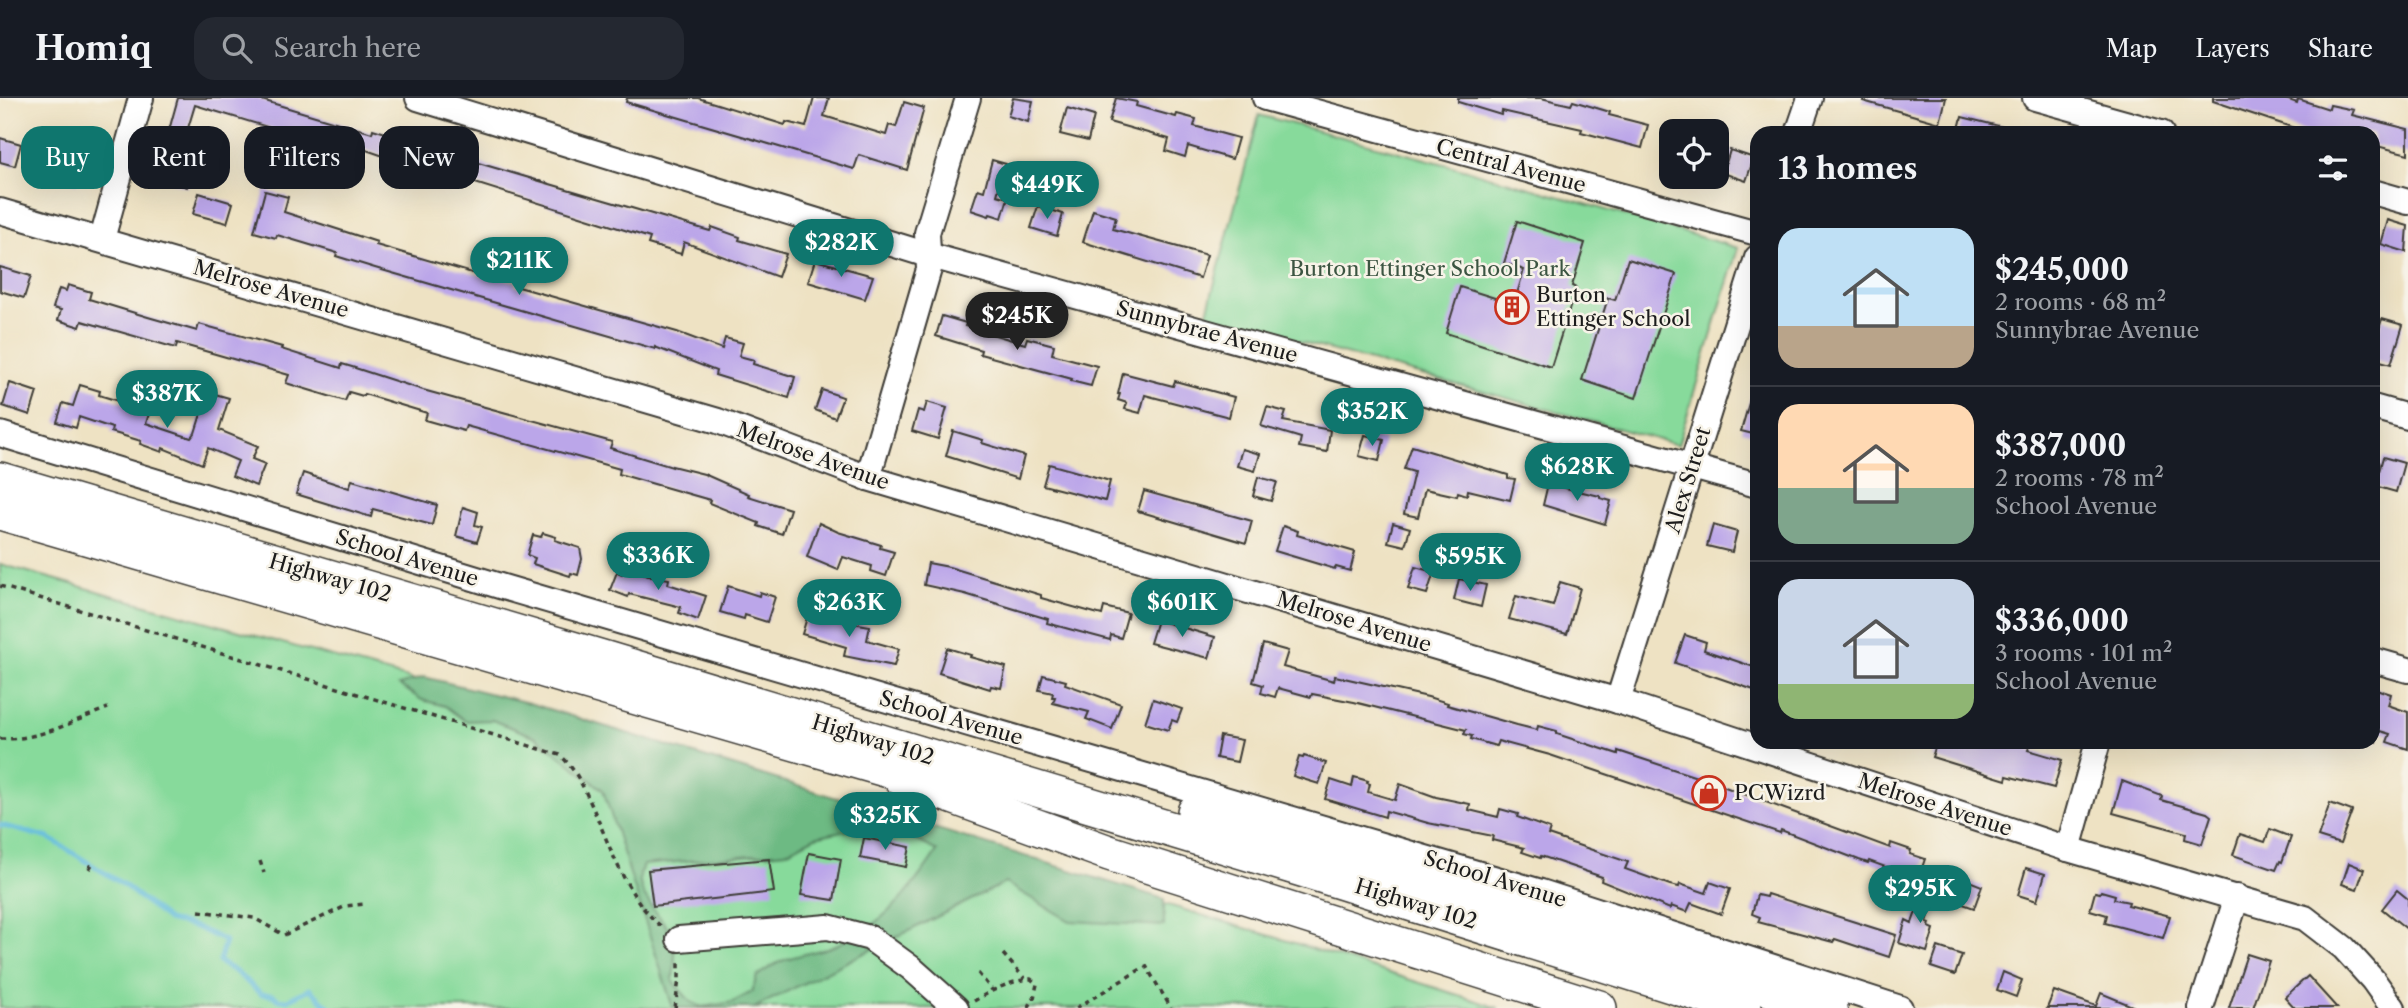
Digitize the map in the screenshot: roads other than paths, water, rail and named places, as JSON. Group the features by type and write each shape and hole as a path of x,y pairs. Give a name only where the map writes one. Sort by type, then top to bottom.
{"highway":[{"name":"Highway 102","path":"0,480 1301,869 1744,1008"},
{"name":"Highway 102","path":"0,512 1296,888 1687,1008"},
{"path":"609,660 755,688 1223,820 1578,927 1830,1008"},
{"path":"851,759 1109,853 1599,1008"}],"street":[{"path":"102,239 141,98"},
{"name":"Sunnybrae Avenue","path":"418,98 928,255 1750,483"},
{"path":"868,478 929,269 927,233 968,98"},
{"name":"Central Avenue","path":"1265,98 1750,231"},
{"path":"1800,126 1810,98"},
{"path":"2035,98 2136,126"},
{"path":"2380,194 2408,202"},
{"name":"Melrose Avenue","path":"0,211 718,421 868,478 1618,701 1750,744"},
{"name":"Alex Street","path":"1618,701 1750,281"},
{"path":"2380,409 2408,417"},
{"name":"School Avenue","path":"0,434 503,587 1527,888 1900,1008"},
{"path":"2380,662 2408,670"},
{"name":"Melrose Avenue","path":"1764,749 2068,849 2305,918 2344,948 2373,980 2392,1008"},
{"path":"2068,849 2096,749"},
{"path":"2202,1008 2237,897"},
{"path":"679,939 828,927 870,937 964,1005"}],"waterway":[{"path":"0,825 49,838 124,885 168,920 196,927 225,941 219,962 236,972 261,994 287,1000 310,989 330,1008"}],"place":[{"name":"Burton Ettinger School","path":"1512,307"},
{"name":"PCWizrd","path":"1709,793"}],"park label":[{"name":"Burton Ettinger School Park","path":"1430,269"}]}
